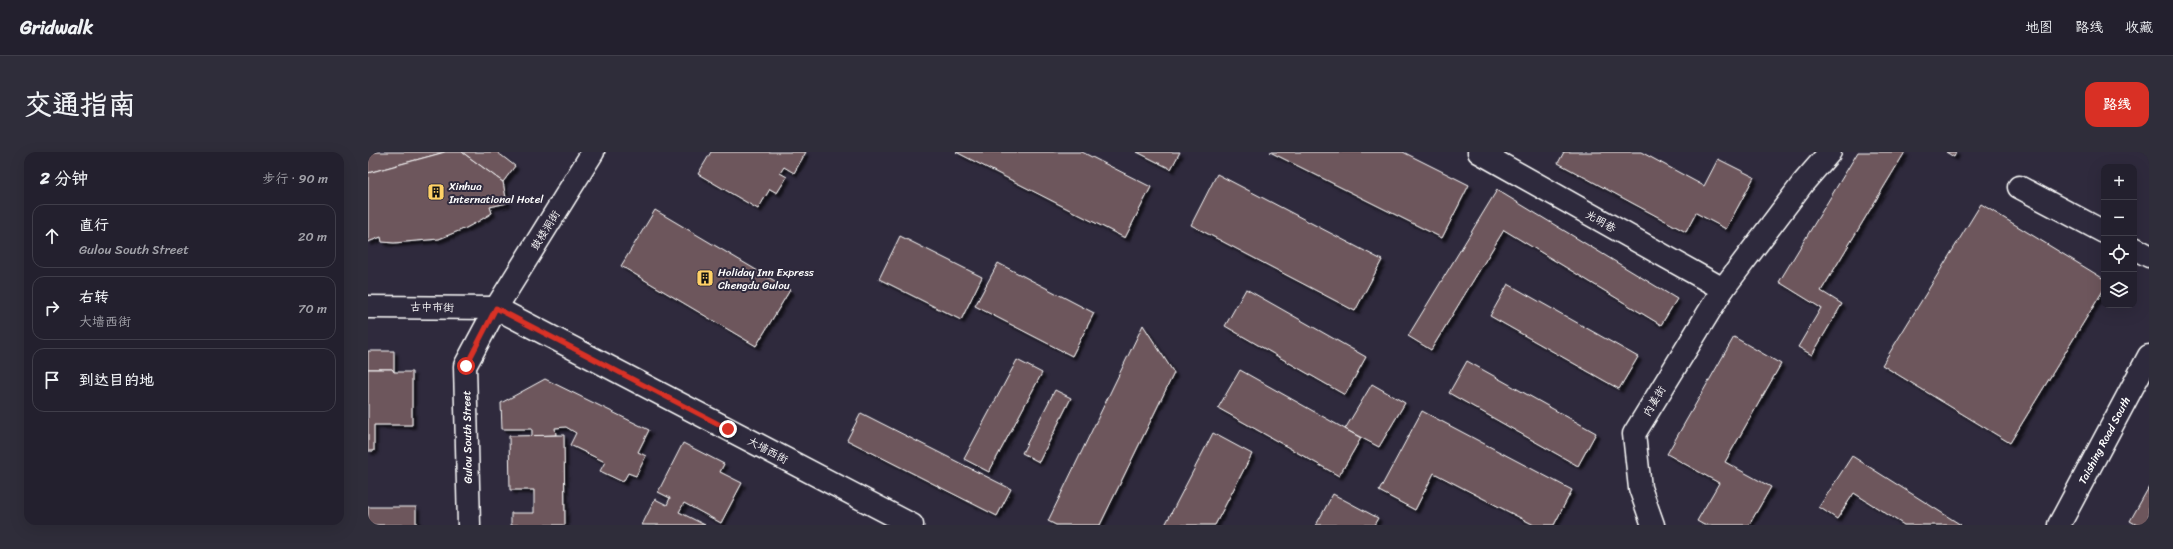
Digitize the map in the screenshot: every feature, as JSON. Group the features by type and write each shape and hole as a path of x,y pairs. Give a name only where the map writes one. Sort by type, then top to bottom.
{"street":[{"name":"鼓楼洞街","path":"496,308 594,152"},
{"name":"光明巷","path":"1479,152 1723,289"},
{"name":"内姜街","path":"1653,525 1640,488 1634,434 1723,289 1803,183 1830,152"},
{"path":"2019,187 2101,230"},
{"path":"2137,250 2149,256"},
{"name":"古中市街","path":"368,307 496,308"},
{"name":"Gulou South Street","path":"469,525 466,366 496,308"},
{"name":"大墙西街","path":"496,308 912,525"},
{"name":"Taishing Road South","path":"2059,525 2149,356"}],"building":[{"path":"368,152 445,152 368,173"},
{"name":"Xinhua International Hotel","path":"445,152 462,152 503,182 507,203 490,207 492,213 466,228 439,239 394,243 382,242 381,237 368,242 368,173"},
{"path":"462,152 497,152 515,166 503,182"},
{"path":"711,152 806,152 794,173 784,167 780,173 787,177 777,193 770,189 758,209 698,174"},
{"path":"956,152 1082,152 1151,187 1125,238"},
{"path":"1137,152 1180,152 1171,169"},
{"path":"1270,152 1403,152 1469,185 1442,238"},
{"path":"1564,152 1641,152 1704,186 1718,159 1754,177 1726,229 1696,213 1686,232 1558,163"},
{"path":"1858,152 1905,152 1821,291 1842,304 1812,355 1798,347 1821,308 1779,282"},
{"path":"1946,152 1956,152 1954,157"},
{"path":"1217,174 1382,260 1355,311 1191,225"},
{"path":"1497,190 1677,299 1661,325 1504,230 1431,350 1408,336"},
{"path":"1981,204 2101,277 2101,294 2010,443 1882,365"},
{"name":"Holiday Inn Express Chengdu Gulou","path":"655,210 790,290 756,346 621,266"},
{"path":"900,236 982,277 961,320 879,279"},
{"path":"998,263 1094,313 1072,356 975,306"},
{"path":"1508,284 1638,357 1619,389 1490,316"},
{"path":"1246,289 1366,357 1345,395 1225,326"},
{"path":"1143,325 1174,373 1100,525 1056,525 1048,521"},
{"path":"1734,337 1781,364 1725,462 1771,487 1749,525 1704,525 1697,521 1719,483 1667,454"},
{"path":"368,351 394,351 394,372 392,369 368,369"},
{"path":"1017,360 1042,373 989,472 964,459"},
{"path":"1467,361 1596,433 1578,466 1449,393"},
{"path":"368,369 392,369 394,372 412,372 412,425 374,425 374,451 368,451"},
{"path":"1240,370 1361,438 1339,476 1218,408"},
{"path":"545,379 649,430 638,452 646,456 636,476 628,473 623,482 600,471 605,462 570,445 576,433 566,427 555,428 556,435 532,436 532,429 502,429 501,403"},
{"path":"1372,384 1405,403 1379,447 1345,429"},
{"path":"1055,390 1071,398 1039,462 1022,453"},
{"path":"1422,411 1572,490 1554,525 1534,525 1434,473 1415,510 1379,491"},
{"path":"861,413 1011,489 997,516 847,440"},
{"path":"1213,433 1252,454 1215,525 1165,525"},
{"path":"564,435 565,525 511,525 511,513 534,513 534,490 510,490 509,436"},
{"path":"683,443 724,464 720,472 742,483 721,523 684,503 679,512 705,525 642,525 655,499 667,505 670,498 658,492"},
{"path":"1852,456 1961,525 1904,525 1854,493 1837,519 1819,507"},
{"path":"2149,487 2149,525 2137,525 2130,521"},
{"path":"1333,494 1378,518 1374,525 1316,525"},
{"path":"368,507 416,507 416,525 368,525"}],"place":[{"name":"Xinhua International Hotel","path":"436,192"},
{"name":"Holiday Inn Express Chengdu Gulou","path":"705,278"}],"route":[{"path":"466,366 496,308 728,429"}]}
